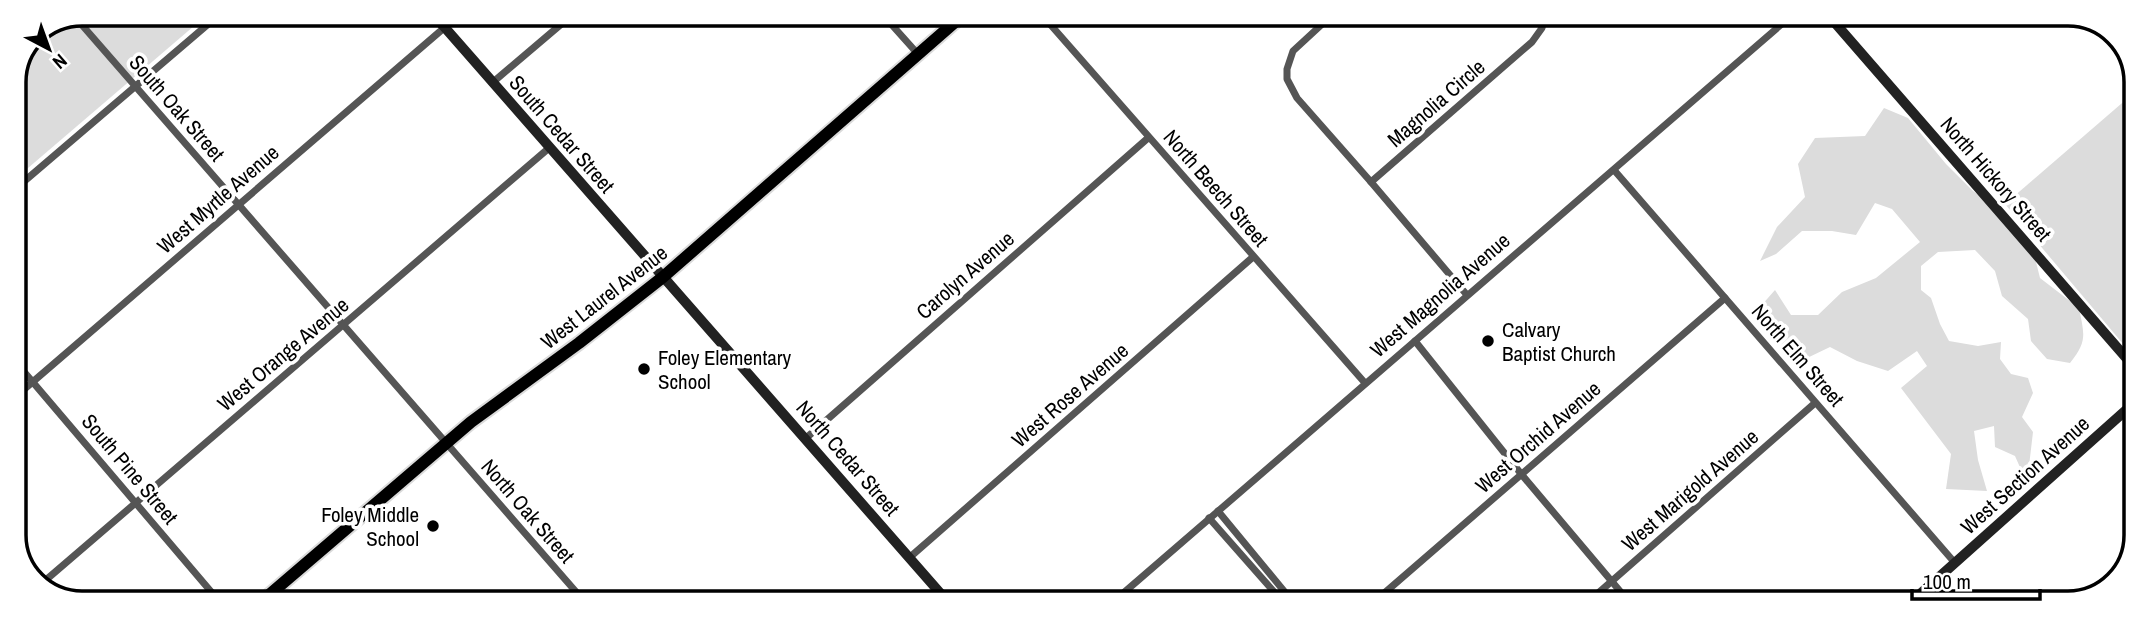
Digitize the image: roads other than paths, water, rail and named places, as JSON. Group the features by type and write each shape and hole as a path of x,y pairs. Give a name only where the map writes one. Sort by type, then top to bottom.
{"main road":[{"name":"West Laurel Avenue","path":"274,591 445,444 663,277 950,26"}],"street":[{"name":"South Oak Street","path":"83,26 445,444"},
{"path":"26,180 205,26"},
{"path":"492,83 559,26"},
{"path":"893,26 918,53"},
{"name":"North Beech Street","path":"1051,26 1365,383"},
{"path":"1320,26 1293,51 1287,69 1287,79 1297,98 1467,295"},
{"name":"Magnolia Circle","path":"1371,182 1532,42 1542,26"},
{"name":"West Magnolia Avenue","path":"1126,591 1780,26"},
{"name":"North Hickory Street","path":"1838,26 2124,356"},
{"name":"South Cedar Street","path":"444,28 663,277"},
{"name":"West Myrtle Avenue","path":"26,388 444,28"},
{"name":"Carolyn Avenue","path":"805,439 1148,138"},
{"name":"West Orange Avenue","path":"47,579 549,148"},
{"name":"North Elm Street","path":"1614,170 1955,563"},
{"name":"West Rose Avenue","path":"909,558 1253,257"},
{"name":"North Cedar Street","path":"663,277 938,591"},
{"name":"West Orchid Avenue","path":"1387,591 1725,298"},
{"path":"1415,341 1522,475 1620,591"},
{"name":"South Pine Street","path":"26,374 211,591"},
{"name":"West Marigold Avenue","path":"1602,591 1815,403"},
{"name":"West Section Avenue","path":"1924,591 2124,412"},
{"name":"North Oak Street","path":"445,444 575,591"},
{"path":"1218,511 1284,591"},
{"path":"1209,518 1273,591"}],"place":[{"name":"Calvary Baptist Church","path":"1488,341"},
{"name":"Foley Elementary School","path":"644,369"},
{"name":"Foley Middle School","path":"433,526"}]}
